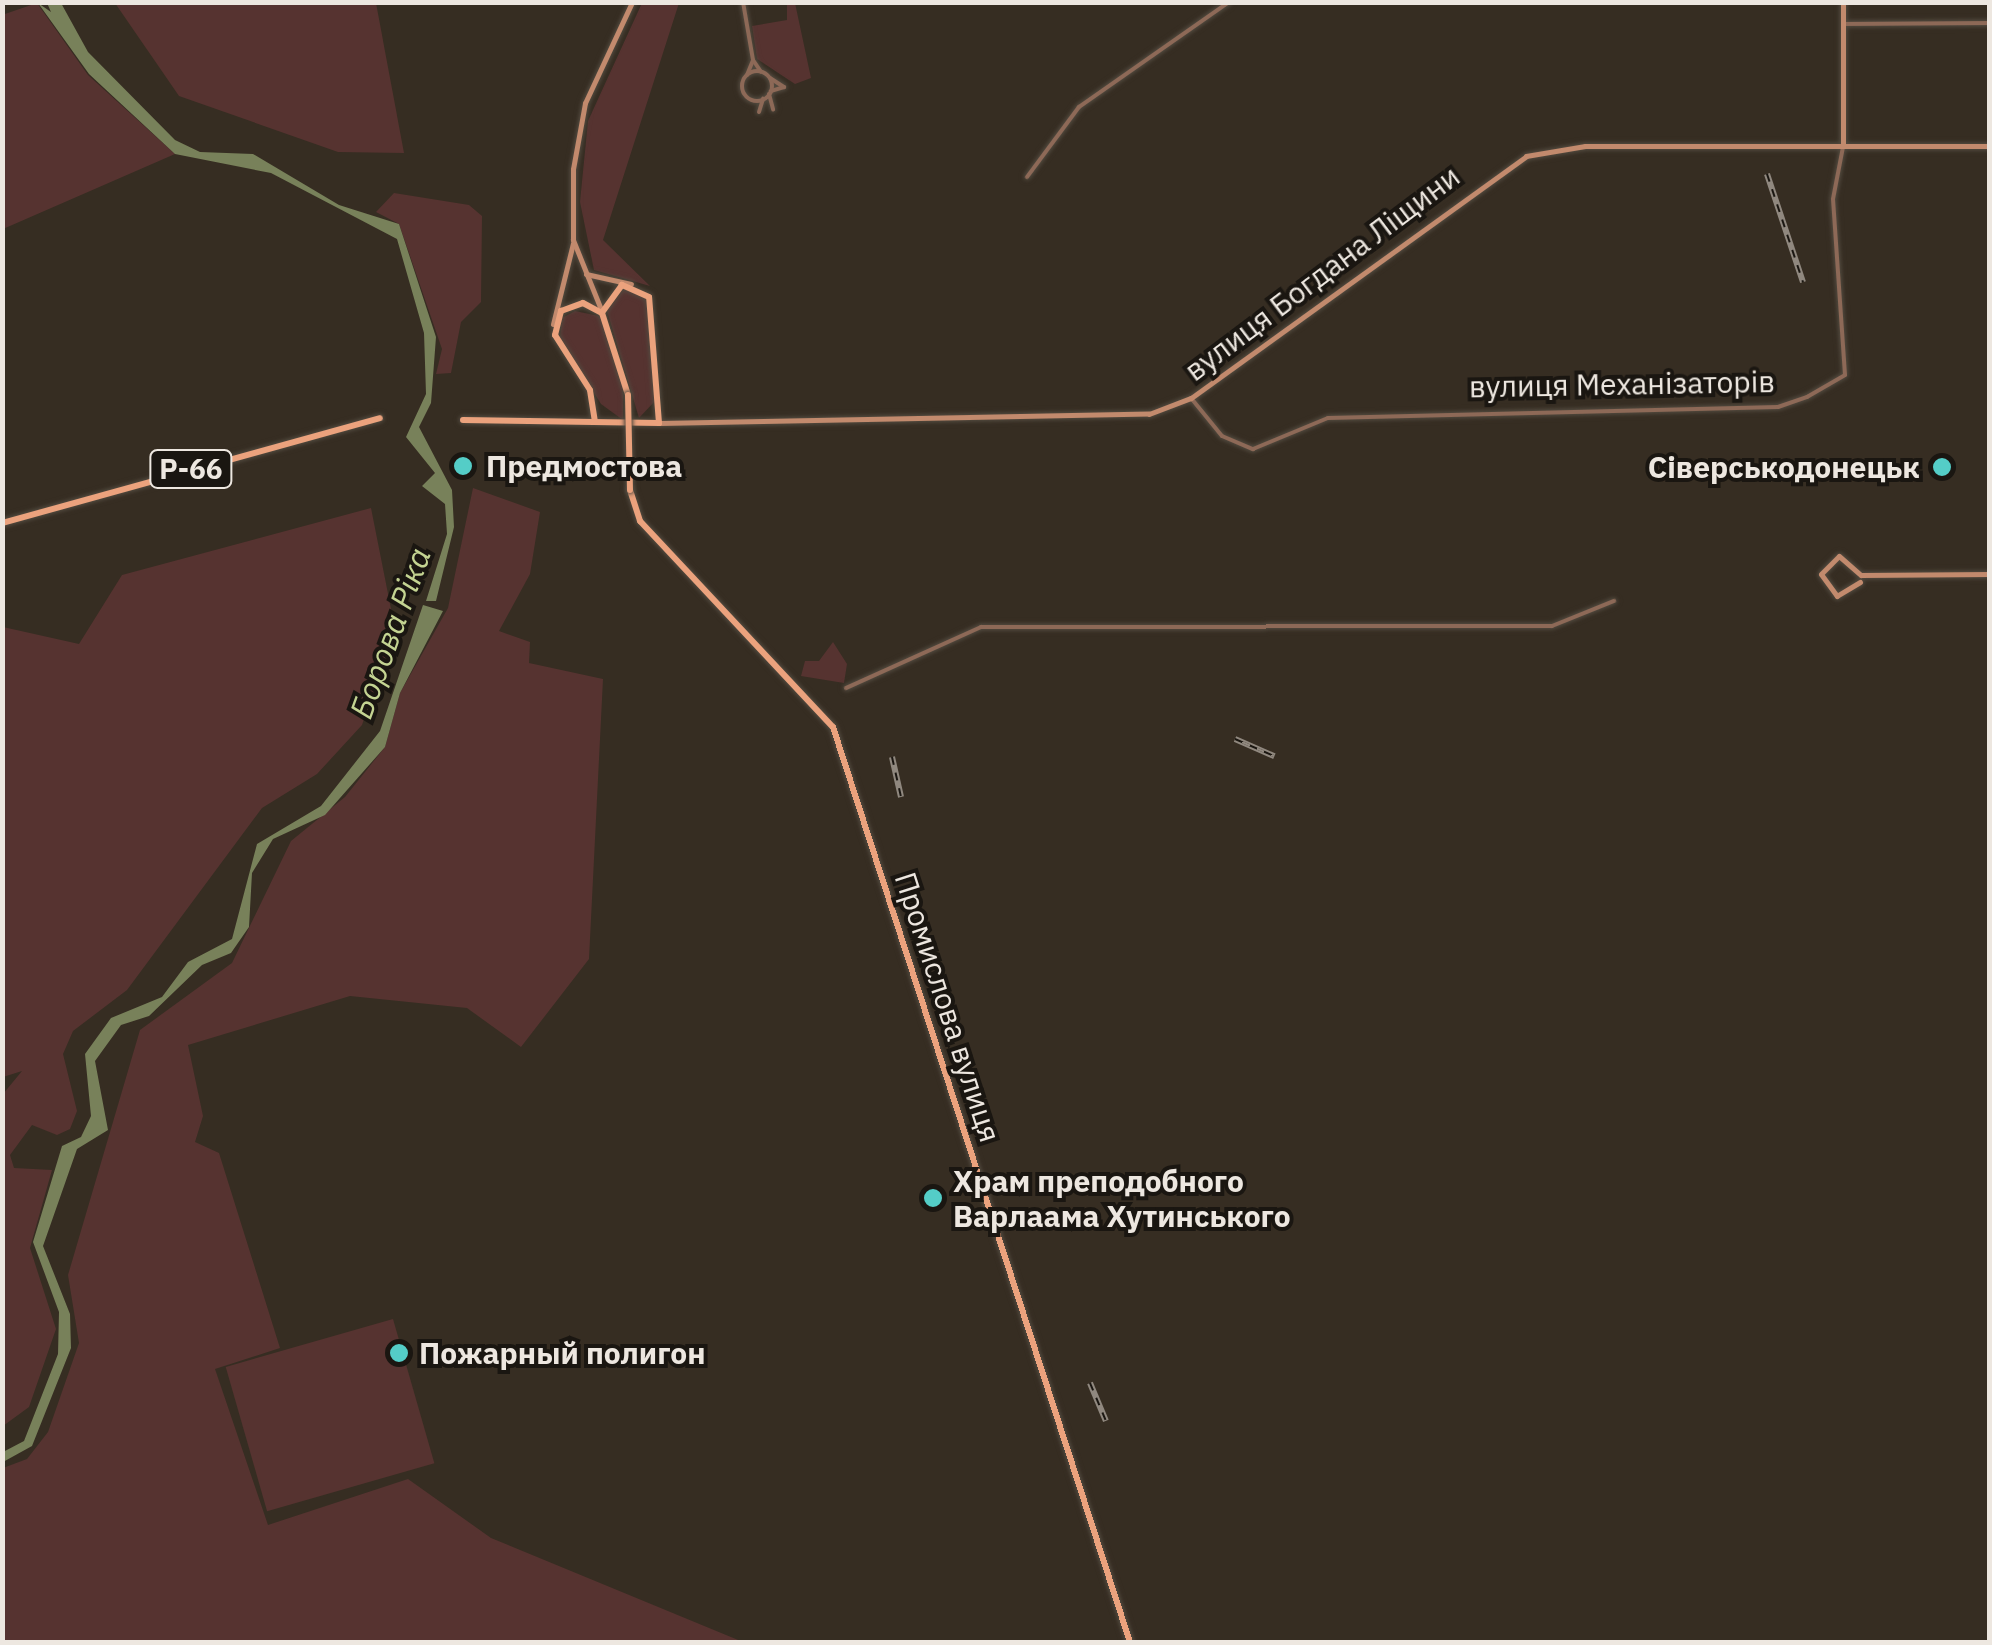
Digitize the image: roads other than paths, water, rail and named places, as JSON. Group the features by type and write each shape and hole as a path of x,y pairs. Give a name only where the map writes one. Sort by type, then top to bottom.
{"main road":[{"path":"595,422 590,390 553,324 574,240 576,145 590,90 632,2"},
{"path":"1843,2 1843,146"},
{"name":"вулиця Богдана Ліщини","path":"659,422 1092,420 1191,398 1526,156 1584,146 1990,146"},
{"path":"574,240 602,313"},
{"path":"463,420 659,422 652,305 630,284 585,273"},
{"path":"602,313 609,293 630,284"},
{"path":"553,324 576,303 602,313"},
{"name":"Промислова вулиця","path":"602,313 628,395 630,490 640,522 833,727 1130,1642"},
{"name":"Р-66","path":"2,523 380,418"},
{"path":"1861,578 1844,556 1821,574 1837,596 1861,578 1874,575 1990,574"}],"street":[{"path":"744,2 753,60 760,72 784,87 755,101"},
{"path":"1027,177 1079,107 1230,2"},
{"path":"1843,24 1990,24"},
{"path":"753,60 742,90 755,101 760,112 769,78"},
{"path":"747,75 760,72"},
{"name":"вулиця Механізаторів","path":"1191,398 1222,436 1253,449 1328,418 1778,407 1807,397 1845,376 1834,200 1843,146"},
{"path":"846,688 981,627 1552,626 1614,601"}],"railway":[{"path":"1767,174 1803,282"},
{"path":"1235,739 1274,756"},
{"path":"892,757 901,797"},
{"path":"1090,1383 1106,1421"}],"place":[{"name":"Предмостова","path":"463,466"},
{"name":"Сіверськодонецьк","path":"1942,467"},
{"name":"Храм преподобного Варлаама Хутинського","path":"933,1198"},
{"name":"Пожарный полигон","path":"399,1353"}],"water label":[{"name":"Борова Ріка","path":"390,633"}]}
